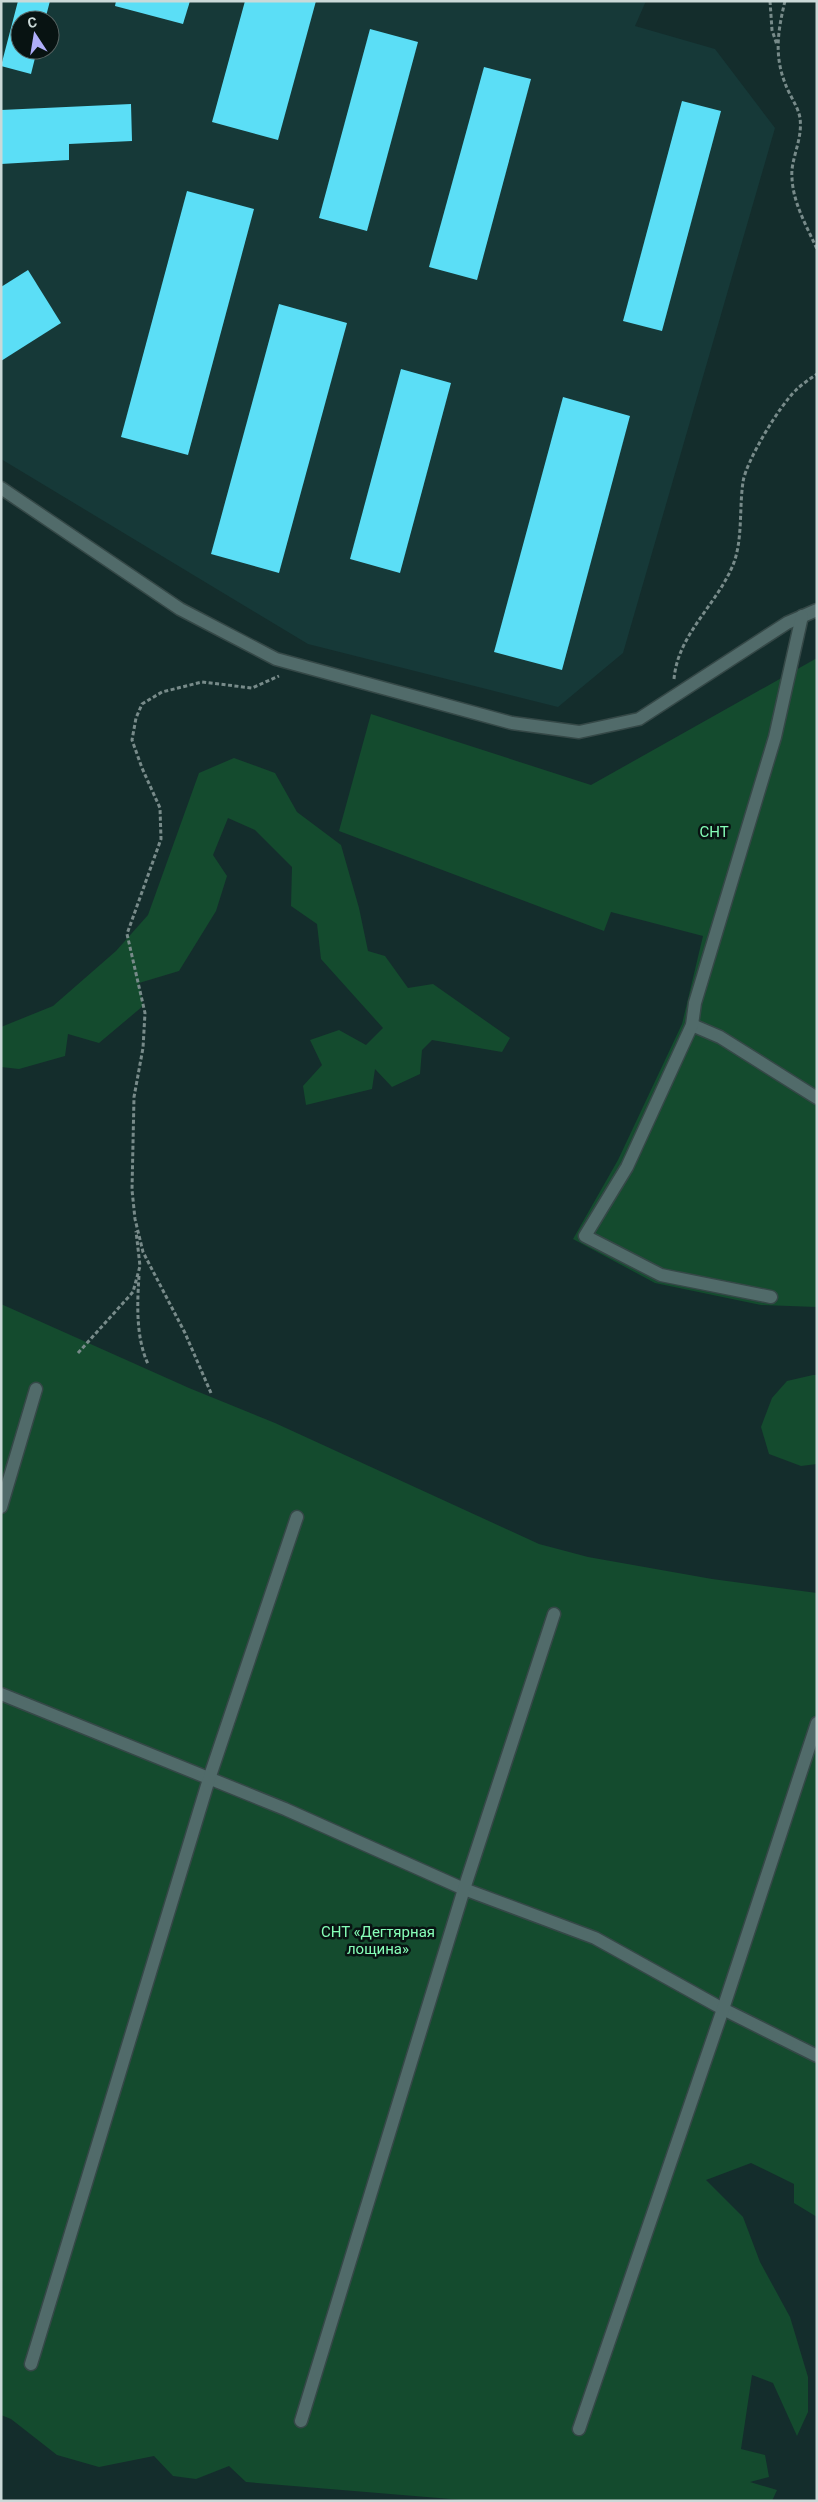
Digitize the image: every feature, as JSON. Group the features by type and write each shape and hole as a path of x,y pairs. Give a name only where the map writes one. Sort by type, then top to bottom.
{"street":[{"path":"1,488 180,609 276,659 512,723 579,732 639,719 787,623 817,610"},
{"path":"771,1296 661,1275 585,1236 627,1167 692,1025 695,1003 775,737 802,616"},
{"path":"692,1025 720,1036 817,1098"},
{"path":"1,1507 36,1390"},
{"path":"31,2364 209,1779 297,1517"},
{"path":"301,2421 464,1889 554,1614"},
{"path":"1,1694 286,1809 464,1889 595,1938 723,2009 817,2056"},
{"path":"578,2429 723,2009 817,1723"}],"path":[{"path":"770,1 772,30 778,48"},
{"path":"786,1 778,32 778,58 785,83 800,118 800,134 791,177 796,200 817,250"},
{"path":"676,695 673,688 675,667 685,640 733,565 738,544 743,479 752,457 781,407 796,390 817,374"},
{"path":"148,1364 141,1348 140,1339 138,1294 140,1266 132,1190 134,1097 143,1048 145,1013 127,934 161,839 160,808 132,740 136,718 142,704 162,692 202,682 252,688 300,666"},
{"path":"135,1219 143,1252 185,1333 212,1393"},
{"path":"78,1353 133,1292 140,1266"}],"shaded area":[{"path":"1,1 646,1 635,26 715,49 775,128 623,653 558,707 308,644 1,459"}],"green space":[{"name":"СНТ","path":"817,658 817,1307 761,1305 655,1283 573,1239 618,1160 682,1024 703,936 611,912 604,931 339,831 371,714 591,785"},
{"path":"234,758 275,773 297,812 341,845 359,908 368,951 385,956 408,988 433,984 510,1038 502,1052 432,1040 422,1050 420,1074 392,1087 375,1069 372,1089 306,1105 303,1086 322,1065 310,1040 339,1030 366,1045 383,1028 321,959 317,924 291,906 292,867 255,830 228,818 213,855 227,876 216,911 179,971 139,983 143,1006 99,1043 68,1034 65,1056 19,1069 1,1067 1,1027 53,1006 116,951 148,915 199,773"},
{"name":"СНТ «Дегтярная лощина»","path":"1,1304 189,1388 275,1423 539,1544 588,1557 712,1579 817,1593 817,2217 794,2203 794,2184 751,2163 706,2180 743,2217 760,2262 790,2317 808,2377 808,2412 797,2436 773,2383 752,2375 741,2449 765,2455 769,2477 750,2482 777,2490 772,2501 475,2501 246,2482 229,2466 196,2479 173,2476 154,2456 99,2467 57,2455 11,2419 1,2415"},
{"path":"817,1375 817,1464 801,1466 769,1454 761,1427 772,1398 787,1381"}],"building":[{"path":"18,1 50,1 48,10 16,10"},
{"path":"116,1 190,1 183,24 115,6"},
{"path":"245,1 316,1 278,140 212,122"},
{"path":"370,29 418,42 367,231 319,218"},
{"path":"10,32 10,60 34,60 31,74 1,66"},
{"path":"484,67 531,79 477,280 429,267"},
{"path":"682,101 721,111 662,331 623,321"},
{"path":"131,104 132,141 69,144 69,160 1,164 1,110"},
{"path":"187,191 254,209 188,455 121,437"},
{"path":"28,270 61,323 1,361 1,287"},
{"path":"279,304 347,323 279,573 211,554"},
{"path":"401,369 451,383 400,573 350,559"},
{"path":"563,397 630,416 562,670 494,652"}]}
